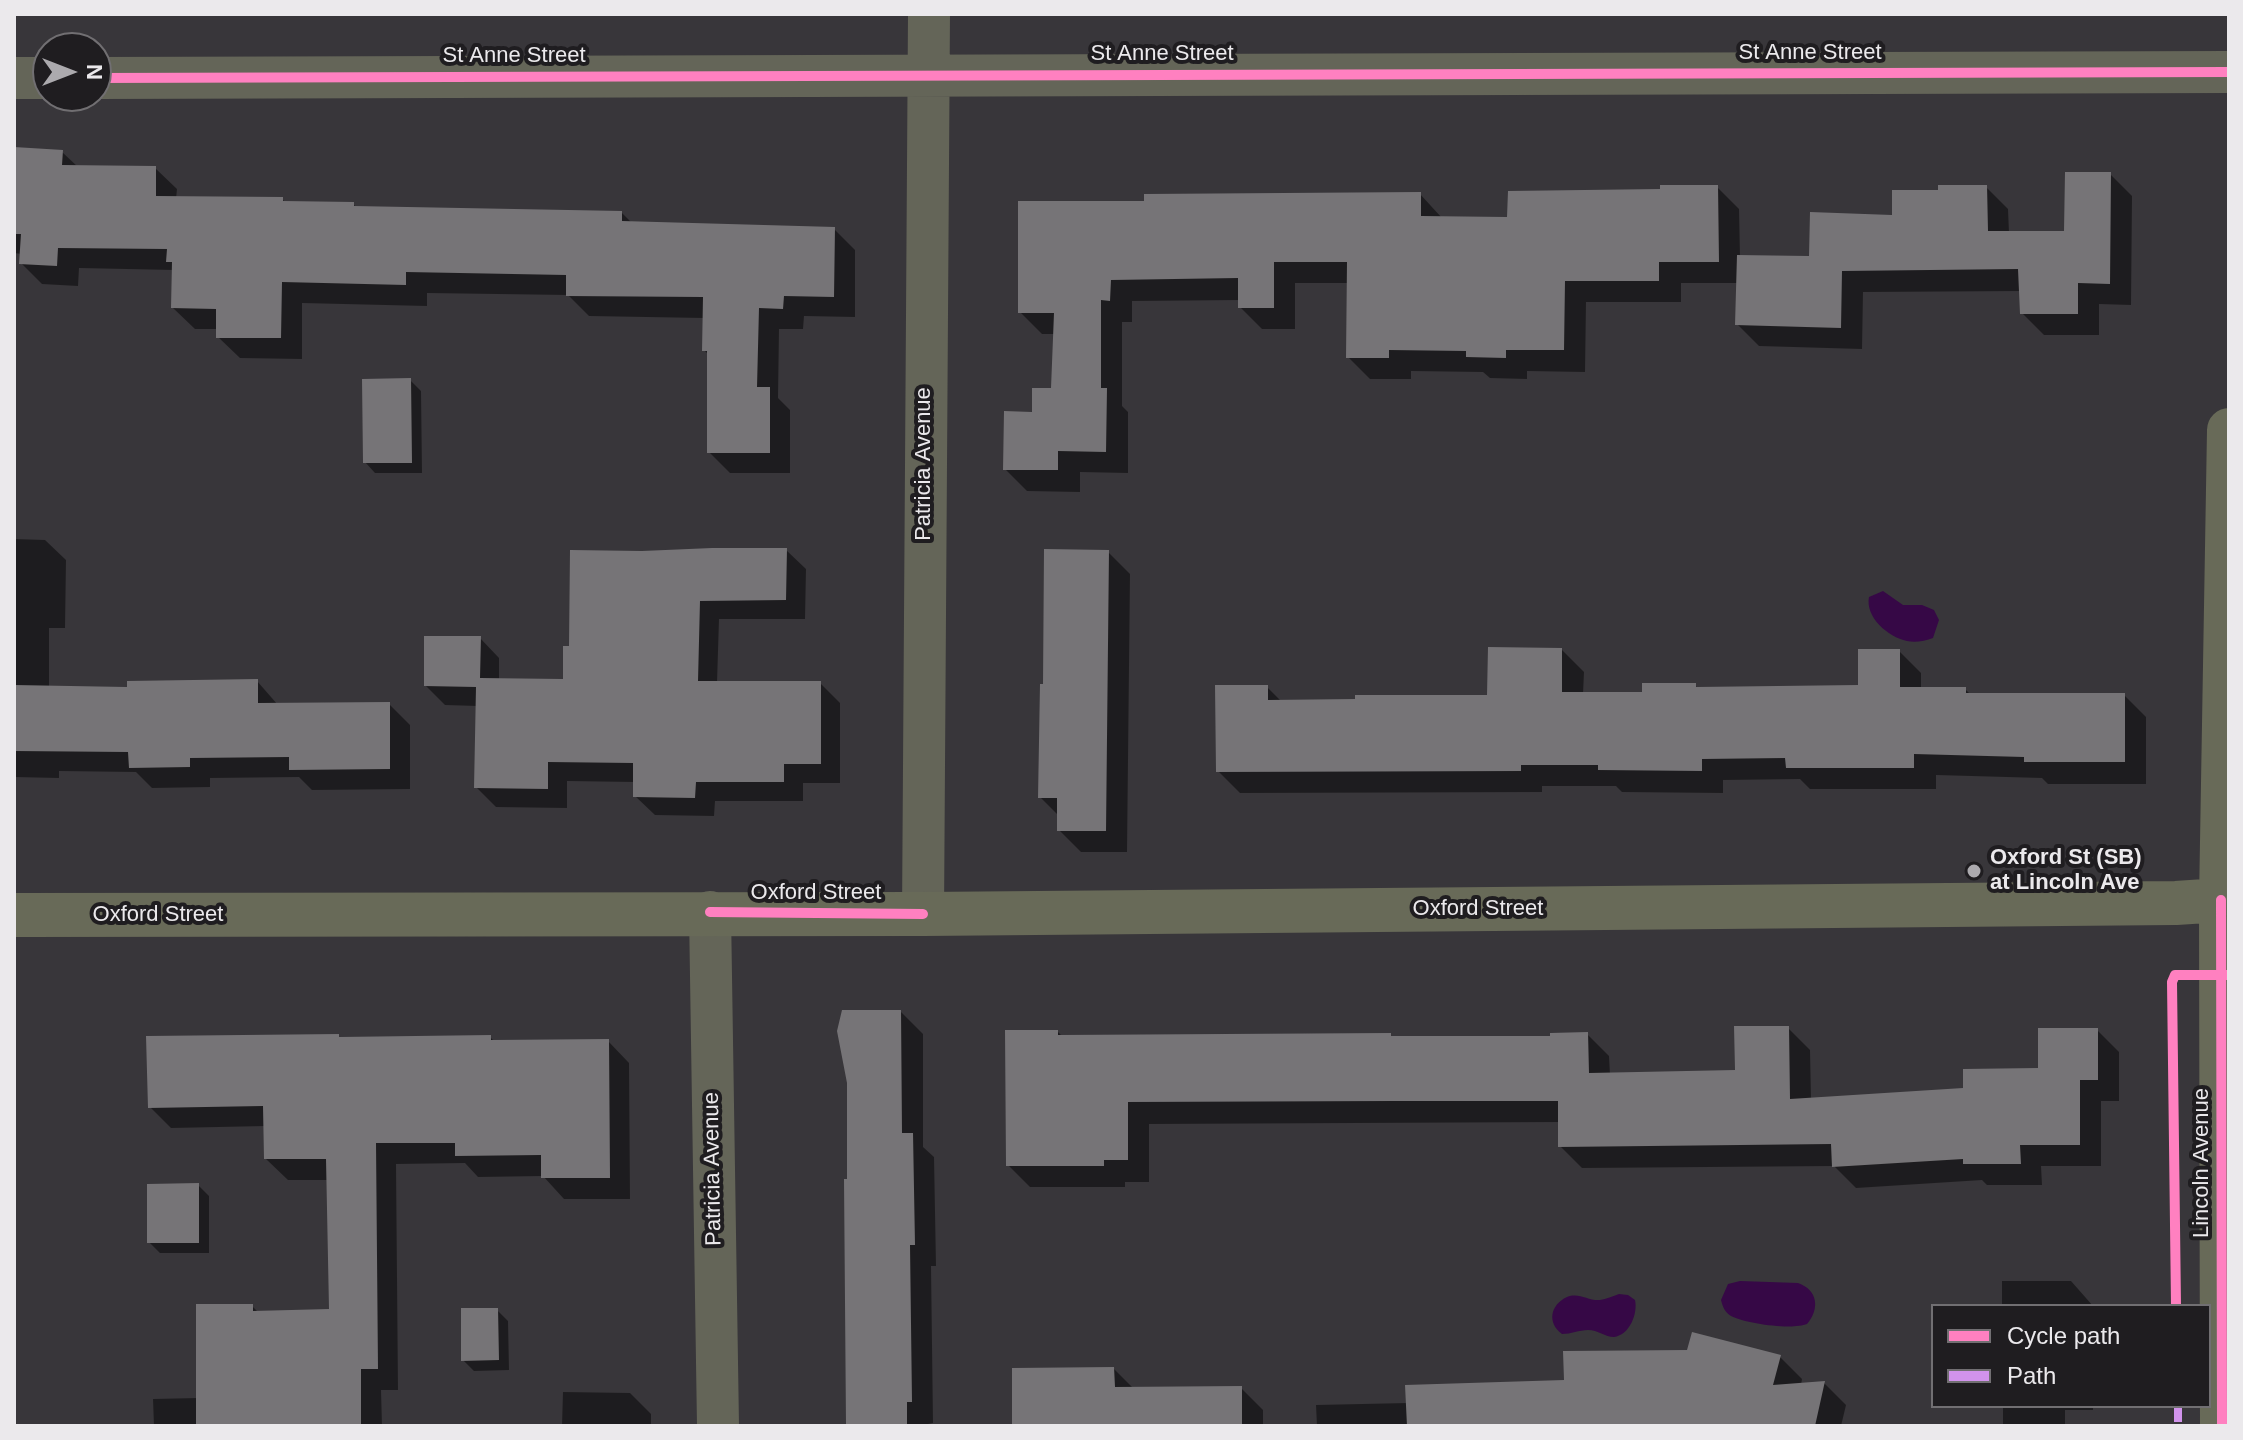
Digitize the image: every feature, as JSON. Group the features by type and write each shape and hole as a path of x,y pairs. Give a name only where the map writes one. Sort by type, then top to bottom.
{"main road":[{"name":"Lincoln Avenue","path":"2222,1426 2221,900 2229,430"},
{"name":"Oxford Street","path":"14,915 923,914 2176,903 2221,900"}],"street":[{"name":"Patricia Avenue","path":"923,914 929,14"},
{"name":"St Anne Street","path":"112,78 2229,72"},
{"name":"Patricia Avenue","path":"710,912 718,1426"}],"shaded area":[{"path":"1883,591 1903,605 1922,605 1934,610 1939,620 1933,638 1907,641 1879,625 1871,612 1869,597"},
{"path":"1740,1281 1798,1283 1813,1295 1814,1312 1807,1324 1800,1326 1769,1325 1731,1316 1724,1310 1721,1300 1728,1284"},
{"path":"1619,1294 1628,1295 1636,1305 1632,1323 1620,1335 1611,1337 1588,1330 1562,1334 1554,1325 1554,1309 1567,1297 1600,1300"}],"building":[{"path":"14,147 63,150 62,165 156,166 156,196 283,197 283,201 354,202 354,206 622,211 622,221 835,227 834,297 784,296 783,309 759,308 757,387 770,387 770,453 707,453 707,351 702,351 703,297 566,296 566,275 406,272 406,285 282,282 281,338 216,338 216,309 171,308 172,262 166,262 167,249 58,248 57,266 19,264 21,234 14,234"},
{"path":"2065,172 2111,172 2110,284 2078,283 2078,314 2020,314 2018,269 1842,271 1841,328 1735,325 1737,255 1809,256 1810,212 1892,215 1892,190 1938,190 1938,185 1987,185 1988,231 2064,231"},
{"path":"1660,185 1718,185 1719,262 1659,262 1659,281 1565,281 1564,350 1506,350 1506,358 1466,357 1466,351 1389,350 1389,358 1346,358 1347,262 1274,262 1274,308 1238,308 1238,278 1111,280 1110,301 1101,300 1101,388 1107,388 1106,452 1058,451 1058,470 1003,470 1004,411 1032,412 1032,388 1051,388 1054,313 1018,313 1018,201 1144,201 1144,194 1421,192 1421,216 1507,217 1508,191 1660,189"},
{"path":"411,378 412,463 363,463 362,379"},
{"path":"787,548 786,600 700,601 698,681 821,681 821,764 784,764 784,782 696,782 695,798 633,797 633,763 548,762 548,789 474,788 476,687 424,686 424,636 481,636 480,678 563,679 563,646 569,646 570,550"},
{"path":"1044,549 1109,550 1106,831 1057,831 1057,798 1038,798"},
{"path":"1488,647 1562,648 1562,692 1642,692 1642,683 1696,683 1696,687 1858,685 1858,649 1900,649 1900,687 1966,687 1966,693 2125,693 2125,762 2024,762 2024,757 1914,754 1914,768 1786,768 1785,758 1702,759 1702,771 1598,770 1598,765 1521,765 1521,771 1216,772 1215,685 1268,685 1268,700 1355,699 1355,695 1487,695"},
{"path":"258,679 258,703 390,702 390,769 289,770 289,757 190,758 190,767 129,768 128,752 14,751 14,685 127,687 127,681"},
{"path":"842,1010 901,1010 902,1133 913,1133 915,1245 910,1245 912,1402 907,1402 907,1426 846,1426 844,1179 847,1179 847,1083 837,1031"},
{"path":"1734,1026 1789,1026 1790,1099 1963,1088 1963,1069 2038,1068 2038,1028 2098,1028 2098,1080 2080,1080 2080,1145 2020,1145 2021,1164 1963,1164 1963,1159 1832,1167 1831,1144 1558,1147 1558,1101 1391,1101 1128,1102 1128,1160 1104,1160 1104,1166 1006,1166 1005,1030 1058,1030 1058,1035 1391,1033 1391,1036 1550,1036 1550,1033 1588,1032 1589,1073 1735,1070"},
{"path":"339,1034 339,1037 491,1035 491,1040 609,1039 610,1178 541,1178 541,1155 455,1156 455,1143 376,1143 378,1369 361,1369 361,1426 196,1426 196,1304 253,1304 253,1311 329,1309 326,1159 264,1159 263,1106 148,1108 146,1036"},
{"path":"199,1183 199,1243 147,1243 147,1184"},
{"path":"461,1308 498,1308 499,1360 461,1361"},
{"path":"1692,1332 1781,1355 1773,1385 1825,1381 1815,1426 1407,1426 1405,1385 1564,1380 1563,1351 1687,1350"},
{"path":"1114,1367 1115,1387 1242,1386 1242,1426 1012,1426 1012,1368"}],"marked path":[{"path":"2178,1408 2178,1426"}],"cycle path":[{"path":"112,78 2229,72"},
{"path":"2221,900 2222,1426"},
{"path":"710,912 923,914"},
{"path":"2176,1304 2172,982 2175,975 2229,975"}],"place":[{"name":"Oxford St (SB) at Lincoln Ave","path":"1974,871"}]}
